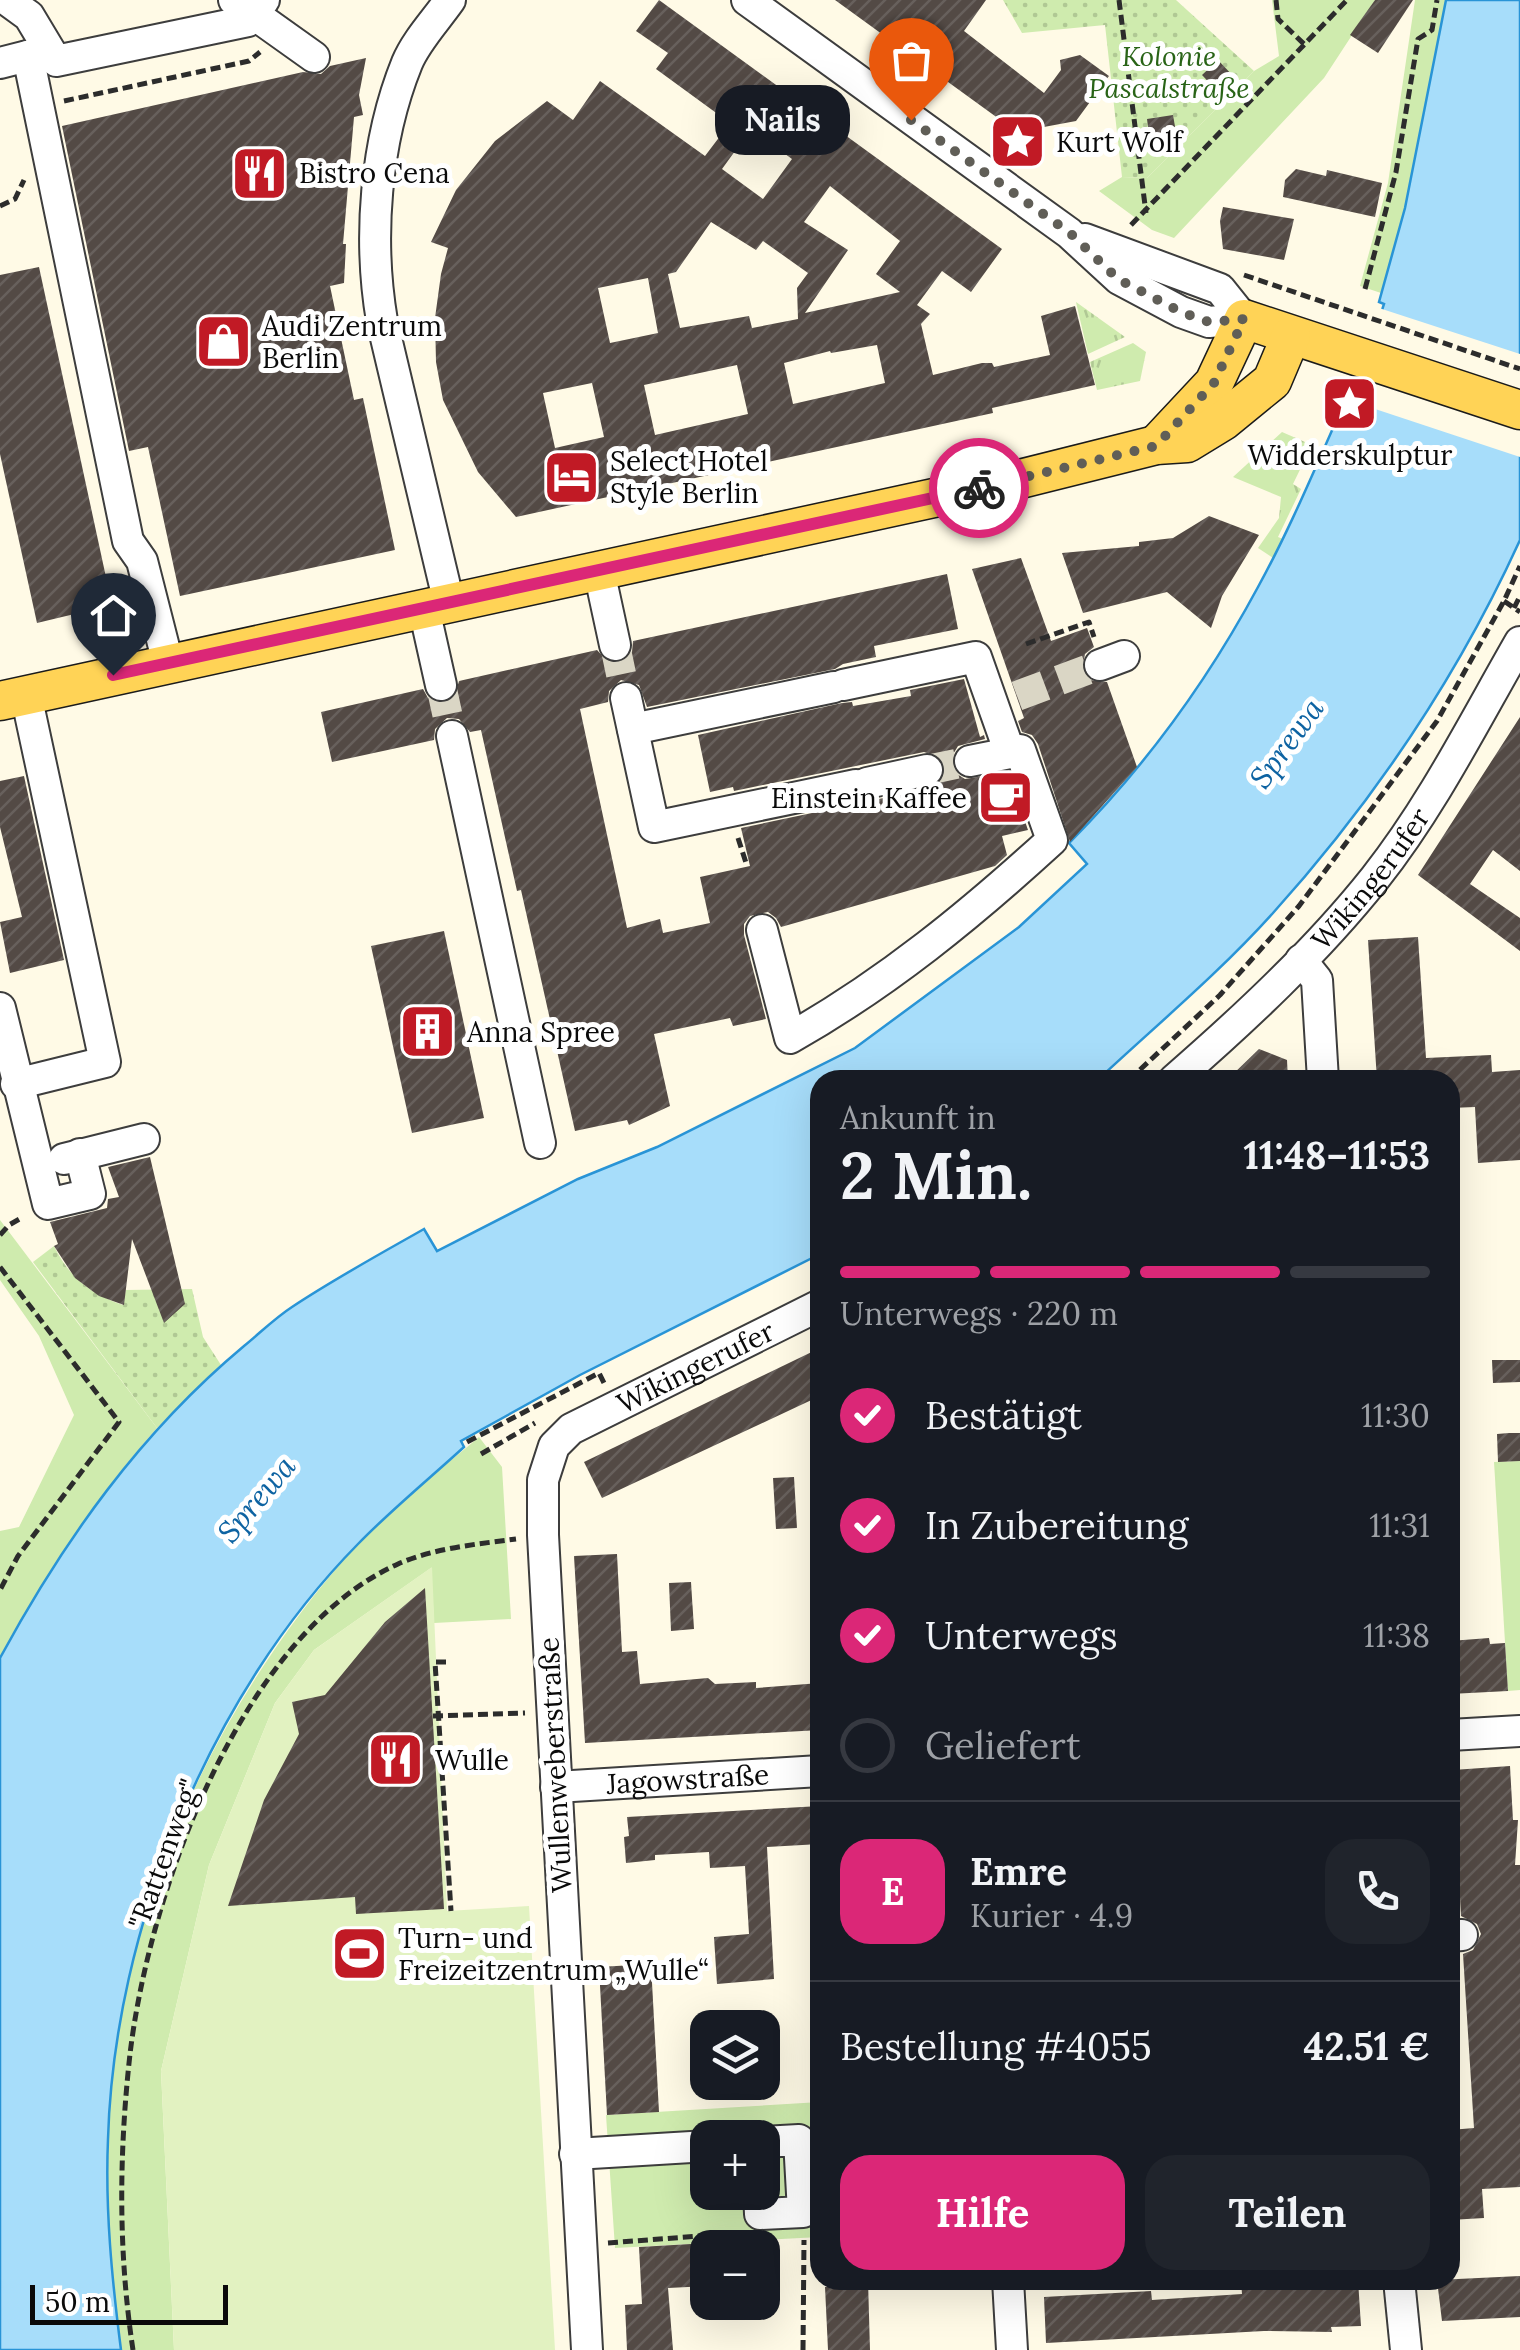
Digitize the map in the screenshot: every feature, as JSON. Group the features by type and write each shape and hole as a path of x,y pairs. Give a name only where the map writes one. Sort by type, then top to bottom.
{"main road":[{"path":"1156,446 1214,383 1244,319 1520,410"},
{"path":"13,698 1012,481 1156,446 1186,444 1223,421 1272,381 1291,336"}],"street":[{"path":"6,0 28,16 26,56 128,541 142,562 168,664"},
{"path":"441,686 437,606 376,286 376,224 385,145 408,60 450,0"},
{"path":"747,0 1070,233 1118,279 1209,322 1244,319"},
{"path":"26,56 56,61 248,20 251,5 314,57"},
{"path":"599,571 615,646"},
{"name":"Wikingerufer","path":"1185,1070 1301,960 1374,878 1432,798 1520,642"},
{"path":"632,729 976,656 1005,700 1010,753"},
{"path":"13,698 105,1062 16,1084"},
{"path":"626,698 654,827 928,770"},
{"path":"452,736 540,1143"},
{"path":"762,930 790,1038 889,976 985,902 1052,840 1020,750 970,761"},
{"path":"1301,960 1317,980 1322,1070"},
{"path":"0,1008 48,1204 90,1194 80,1154 144,1138"},
{"name":"Wikingerufer","path":"571,1429 810,1311"},
{"name":"Wullenweberstraße","path":"571,1429 554,1446 543,1480 544,1564 587,2350"},
{"path":"1460,1734 1520,1731"},
{"name":"Jagowstraße","path":"556,1786 810,1772"},
{"path":"760,2210 760,2214 803,2212 798,2140 780,2141"},
{"path":"575,2154 690,2147"},
{"path":"1009,2290 1012,2350"},
{"path":"1400,2290 1406,2350"}],"path":[{"path":"1119,0 1146,213"},
{"path":"1276,0 1278,19 1305,45"},
{"path":"1130,227 1347,0"},
{"path":"1365,289 1396,172 1418,40 1432,30 1437,0"},
{"path":"38,107 256,58 261,48 251,5"},
{"path":"0,206 15,200 25,177"},
{"path":"1229,270 1520,369"},
{"path":"1140,1070 1220,995 1298,906 1438,721 1520,566"},
{"path":"1504,601 1517,610 1520,596"},
{"path":"1026,644 1083,624"},
{"path":"0,1268 119,1422 18,1556 0,1590"},
{"path":"468,1442 599,1373 604,1383"},
{"path":"481,1454 537,1422"},
{"name":"\"Rattenweg\"","path":"132,2350 121,2252 122,2152 130,2052 143,1976 166,1896 195,1816 226,1748 290,1649 320,1617 353,1592 396,1565 416,1558 516,1539"},
{"path":"446,1662 435,1662 436,1716 451,1911"},
{"path":"436,1716 528,1712"},
{"path":"803,2212 803,2350"},
{"path":"608,2242 690,2237"}],"green space":[{"name":"Kolonie Pascalstraße","path":"1003,0 1176,0 1254,71 1147,178 1122,177 1105,25 1022,33"},
{"path":"1272,0 1375,0 1324,78 1174,238 1152,230 1099,191 1122,177 1147,178 1254,71 1279,56"},
{"path":"1415,0 1446,0 1405,208 1381,293 1360,286 1388,183"},
{"path":"1076,302 1125,337 1088,354"},
{"path":"1133,343 1146,352 1140,381 1097,390 1090,362"},
{"path":"1282,432 1312,445 1293,484 1301,489 1278,537 1283,539 1273,558 1258,548 1279,518 1281,497 1233,477"},
{"path":"0,1220 157,1428 72,1538 0,1658 0,1531 19,1527 74,1415 39,1336 0,1280"},
{"path":"54,1246 66,1267 82,1283 123,1305 126,1290 192,1289 203,1337 221,1365 157,1428 33,1262"},
{"path":"479,1437 502,1467 511,1619 434,1623 431,1568 314,1650 275,1703 209,1865 161,2071 174,2350 121,2350 108,2191 115,2056 129,1976 151,1898 180,1822 215,1749 256,1678 302,1611 368,1533"},
{"path":"1520,1461 1520,1690 1508,1691 1494,1462"},
{"name":"Turn- und Freizeitzentrum „Wulle“","path":"432,1567 447,1911 529,1906 555,2350 174,2350 161,2071 209,1865 275,1703 314,1650"},
{"path":"810,2103 810,2238 780,2239 780,2230 690,2230 690,2244 615,2248 606,2115"}],"water":[{"name":"Sprewa","path":"1446,0 1520,0 1520,540 1469,640 1411,736 1345,827 1273,913 1211,977 1109,1070 811,1070 855,1048 1019,927 1087,864 1069,843 1148,754 1218,656 1281,543 1342,408 1350,409 1384,304 1379,302 1405,208"},
{"name":"Sprewa","path":"810,1070 810,1259 580,1375 461,1441 464,1447 371,1531 305,1604 257,1671 215,1743 180,1819 151,1898 129,1979 114,2059 107,2165 121,2350 0,2350 0,1658 78,1530 138,1452 206,1380 292,1307 424,1229 437,1251 578,1179 657,1147"}],"pier":[{"path":"1379,308 1520,354 1520,457 1348,400"}],"building":[{"path":"659,0 1002,249 971,292 942,271 917,305 930,314 921,324 933,375 982,363 992,363 994,367 1050,355 1041,316 1075,306 1095,385 992,408 993,413 516,517 478,472 443,400 436,362 435,318 448,248 431,242 456,190 495,141 547,101 573,120 600,81 705,156 730,123 656,69 668,53 636,31","holes":["751,129 792,159 763,199 722,169","830,186 900,241 876,274 900,292 805,313 848,250 804,222","711,222 756,250 763,241 808,273 797,288 798,319 752,328 749,316 680,328 668,274 676,272","648,278 658,333 610,343 598,288","877,345 885,383 793,404 784,363 830,351","737,365 748,414 655,435 644,385","592,383 604,437 555,448 543,393"]},
{"path":"835,0 986,0 964,31 1044,93 1061,70 1060,60 1080,55 1109,76 1076,121 1017,132"},
{"path":"1375,0 1413,0 1378,53 1350,35"},
{"name":"Audi Zentrum Berlin","path":"366,58 359,95 363,115 354,117 343,244 344,283 330,286 354,400 363,398 395,550 180,596 148,447 129,451 62,126 303,72 321,74 330,66"},
{"path":"1218,60 1234,77 1218,92 1202,75"},
{"path":"1173,115 1177,138 1150,142 1147,119"},
{"path":"1296,169 1326,176 1327,170 1382,183 1375,217 1283,197 1285,180"},
{"path":"1223,207 1294,219 1284,260 1223,249"},
{"path":"39,267 112,605 37,623 0,454 0,275"},
{"path":"1209,516 1259,535 1222,596 1211,628 1167,592 1083,613 1062,553 1139,546 1139,542 1173,538"},
{"path":"1021,558 1051,641 1087,628 1094,647 1085,654 1082,671 1089,680 1107,682 1137,767 1070,842 1038,744 1032,735 1022,732 1018,721 1024,718 972,569"},
{"path":"947,574 958,629 874,646 876,657 835,669 647,707 639,685 621,680 609,691 608,702 580,709 627,928 660,919 663,933 710,923 700,877 750,866 741,828 931,788 945,775 941,758 924,752 734,791 733,787 710,792 698,735 842,703 852,702 853,706 911,696 910,690 964,679 980,737 984,735 985,739 958,746 952,766 965,779 1008,772 1028,830 1002,836 1007,855 995,866 781,927 768,912 750,916 744,924 744,935 766,1019 733,1026 730,1018 654,1034 670,1106 629,1125 627,1120 575,1131 481,730 470,732 459,719 447,718 435,729 434,740 332,762 321,712 423,689 428,698 444,703 454,698 459,681 597,650 608,662 620,663 632,652 633,641"},
{"path":"1520,717 1520,871 1493,850 1470,884 1520,918 1520,951 1418,875"},
{"path":"24,776 64,960 10,973 0,922 22,917 0,827 0,781"},
{"name":"Anna Spree","path":"444,931 484,1118 412,1133 371,946"},
{"path":"1418,937 1426,1058 1491,1055 1492,1072 1520,1070 1520,1160 1478,1163 1475,1107 1460,1108 1460,1070 1376,1070 1368,940"},
{"path":"1259,1049 1287,1060 1288,1070 1237,1070"},
{"path":"150,1157 185,1304 164,1323 132,1239 124,1305 99,1296 75,1278 54,1246 58,1244 50,1222 107,1208 108,1199 119,1197 108,1167"},
{"path":"810,1353 810,1401 602,1498 584,1462"},
{"path":"1492,1360 1520,1360 1520,1382 1493,1383"},
{"path":"1520,1433 1520,1461 1498,1462 1497,1434"},
{"path":"794,1477 797,1528 776,1529 773,1478"},
{"path":"617,1554 622,1652 637,1651 640,1684 708,1678 715,1684 756,1682 756,1688 810,1684 810,1731 585,1743 574,1556"},
{"path":"691,1582 694,1629 671,1631 669,1583"},
{"path":"425,1588 444,1909 356,1914 355,1897 228,1906 264,1800 299,1734 292,1702 325,1695 385,1622"},
{"path":"1489,1638 1490,1644 1505,1643 1508,1691 1460,1693 1460,1640"},
{"path":"1510,1766 1513,1820 1518,1820 1515,1865 1520,1865 1520,2187 1482,2189 1484,2218 1460,2219 1460,2129 1474,2128 1463,1954 1473,1950 1481,1934 1477,1924 1461,1916 1460,1770"},
{"path":"810,1807 810,1845 767,1847 774,1979 717,1984 714,1937 749,1934 745,1866 710,1868 709,1852 655,1855 655,1860 626,1863 627,1817"},
{"path":"651,1964 659,2112 607,2115 599,1967"},
{"path":"690,2244 690,2287 668,2288 673,2350 627,2350 625,2305 642,2304 639,2247"},
{"path":"1520,2276 1520,2317 1442,2321 1438,2290 1460,2290 1460,2279"},
{"path":"825,2290 868,2290 870,2350 828,2350"},
{"path":"1242,2290 1359,2290 1361,2326 1331,2327 1332,2332 1264,2331 1046,2343 1044,2297 1151,2291 1152,2300 1242,2294"}],"tunnel":[{"path":"615,645 626,698"},
{"path":"1017,696 1100,665"},
{"path":"441,685 452,736"},
{"path":"927,770 970,761"}],"way so far":[{"path":"911,120 1070,233 1118,279 1209,322 1244,319 1214,383 1156,446 979,488"}],"place":[{"name":"Nails","path":"911,120"},
{"name":"Kurt Wolf","path":"1017,142"},
{"name":"Bistro Cena","path":"260,173"},
{"name":"Audi Zentrum Berlin","path":"223,342"},
{"name":"Widderskulptur","path":"1350,404"},
{"name":"Select Hotel Style Berlin","path":"571,477"},
{"name":"Einstein Kaffee","path":"1006,798"},
{"name":"Anna Spree","path":"428,1032"},
{"name":"Wulle","path":"396,1760"},
{"name":"Turn- und Freizeitzentrum „Wulle“","path":"359,1954"}],"route":[{"path":"113,675 979,488"}]}
